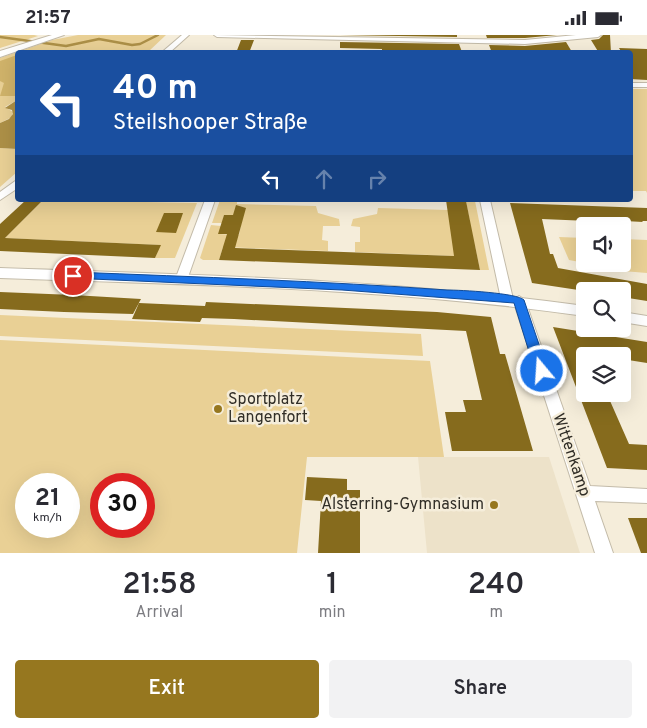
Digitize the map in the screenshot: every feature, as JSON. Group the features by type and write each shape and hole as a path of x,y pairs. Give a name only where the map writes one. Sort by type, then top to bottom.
{"street":[{"path":"168,50 186,35"},
{"path":"217,35 525,42 598,35"},
{"path":"0,53 56,36"},
{"path":"633,85 647,85"},
{"path":"0,197 15,184"},
{"path":"181,280 209,202"},
{"name":"Wittenkamp","path":"486,202 513,299 604,553"},
{"path":"0,273 342,286 513,299 576,310"},
{"path":"631,318 647,321"},
{"path":"584,493 647,495"}],"shaded area":[{"path":"0,35 34,35 38,36 0,48"},
{"path":"78,35 166,35 150,50 23,50 52,40"},
{"path":"15,53 15,101 5,107 13,112 12,117 0,123 0,58"},
{"path":"15,56 15,96 0,96 4,83 0,81 0,61"},
{"path":"633,89 647,89 647,193 646,191 633,191"},
{"path":"15,101 15,149 0,148 0,123 9,119 13,114 12,110 5,108"},
{"path":"0,148 15,149 15,174 0,187"},
{"path":"41,202 197,203 175,258 155,258 160,245 5,238"},
{"path":"219,202 237,202 237,204 316,206 318,213 339,219 340,226 323,226 322,240 328,241 328,251 223,247 219,260 203,260 200,258 211,225 221,226 219,234 239,235 243,215 224,215 222,223 212,223"},
{"path":"466,202 475,202 489,270 480,270 475,246 454,256 355,252 355,242 360,242 360,227 351,226 353,219 377,214 378,208 448,210 470,222"},
{"path":"559,237 576,238 576,261 569,260"},
{"path":"631,239 647,240 647,273 631,272"},
{"path":"0,315 421,334 423,356 0,336"},
{"name":"Sportplatz Langenfort","path":"0,340 430,361 444,457 307,457 297,553 0,553"},
{"name":"Alsterring-Gymnasium","path":"418,457 549,457 580,553 427,553"}],"building":[{"path":"340,35 457,35 457,37"},
{"path":"486,35 557,35 525,38 487,38"},
{"path":"603,35 610,35 611,50 597,50 591,40 599,39"},
{"path":"241,40 254,40 250,50 237,50"},
{"path":"340,42 459,44 461,50 382,50 340,48"},
{"path":"566,42 571,50 491,50 489,45 525,46"},
{"path":"619,48 647,49 647,80 633,79 633,50 620,50"},
{"path":"24,202 41,202 5,238 161,245 155,258 0,251 0,224"},
{"path":"446,202 466,202 480,270 219,260 227,234 218,234 224,215 233,215 236,205 246,208 235,248 454,256"},
{"path":"510,203 647,208 647,221 643,222 631,221 631,217 576,217 576,220 542,219 550,254 553,254 558,268 647,284 647,301 631,298 631,282 576,282 576,290 532,283"},
{"path":"164,213 183,213 176,233 156,232"},
{"path":"0,292 141,299 133,314 0,309"},
{"path":"206,302 437,312 491,317 500,354 505,354 533,451 452,451 445,412 466,412 463,400 482,400 466,331 234,319 202,318 200,322 132,319 139,303 205,306"},
{"path":"553,327 576,331 576,337 616,337 647,342 647,363 631,360 631,347 576,347 576,387"},
{"path":"582,402 611,402 629,444 647,445 647,470 607,468"},
{"path":"307,477 347,479 347,490 360,490 360,553 318,553 321,501 305,500"},
{"path":"628,518 647,518 647,553 641,553"}],"waterway":[{"path":"0,37 66,46 99,39 132,45 140,44 158,35"}],"place":[{"name":"Sportplatz Langenfort","path":"218,409"},
{"name":"Alsterring-Gymnasium","path":"494,505"}],"route":[{"path":"73,276 342,286 480,295 519,300 542,371"}]}
